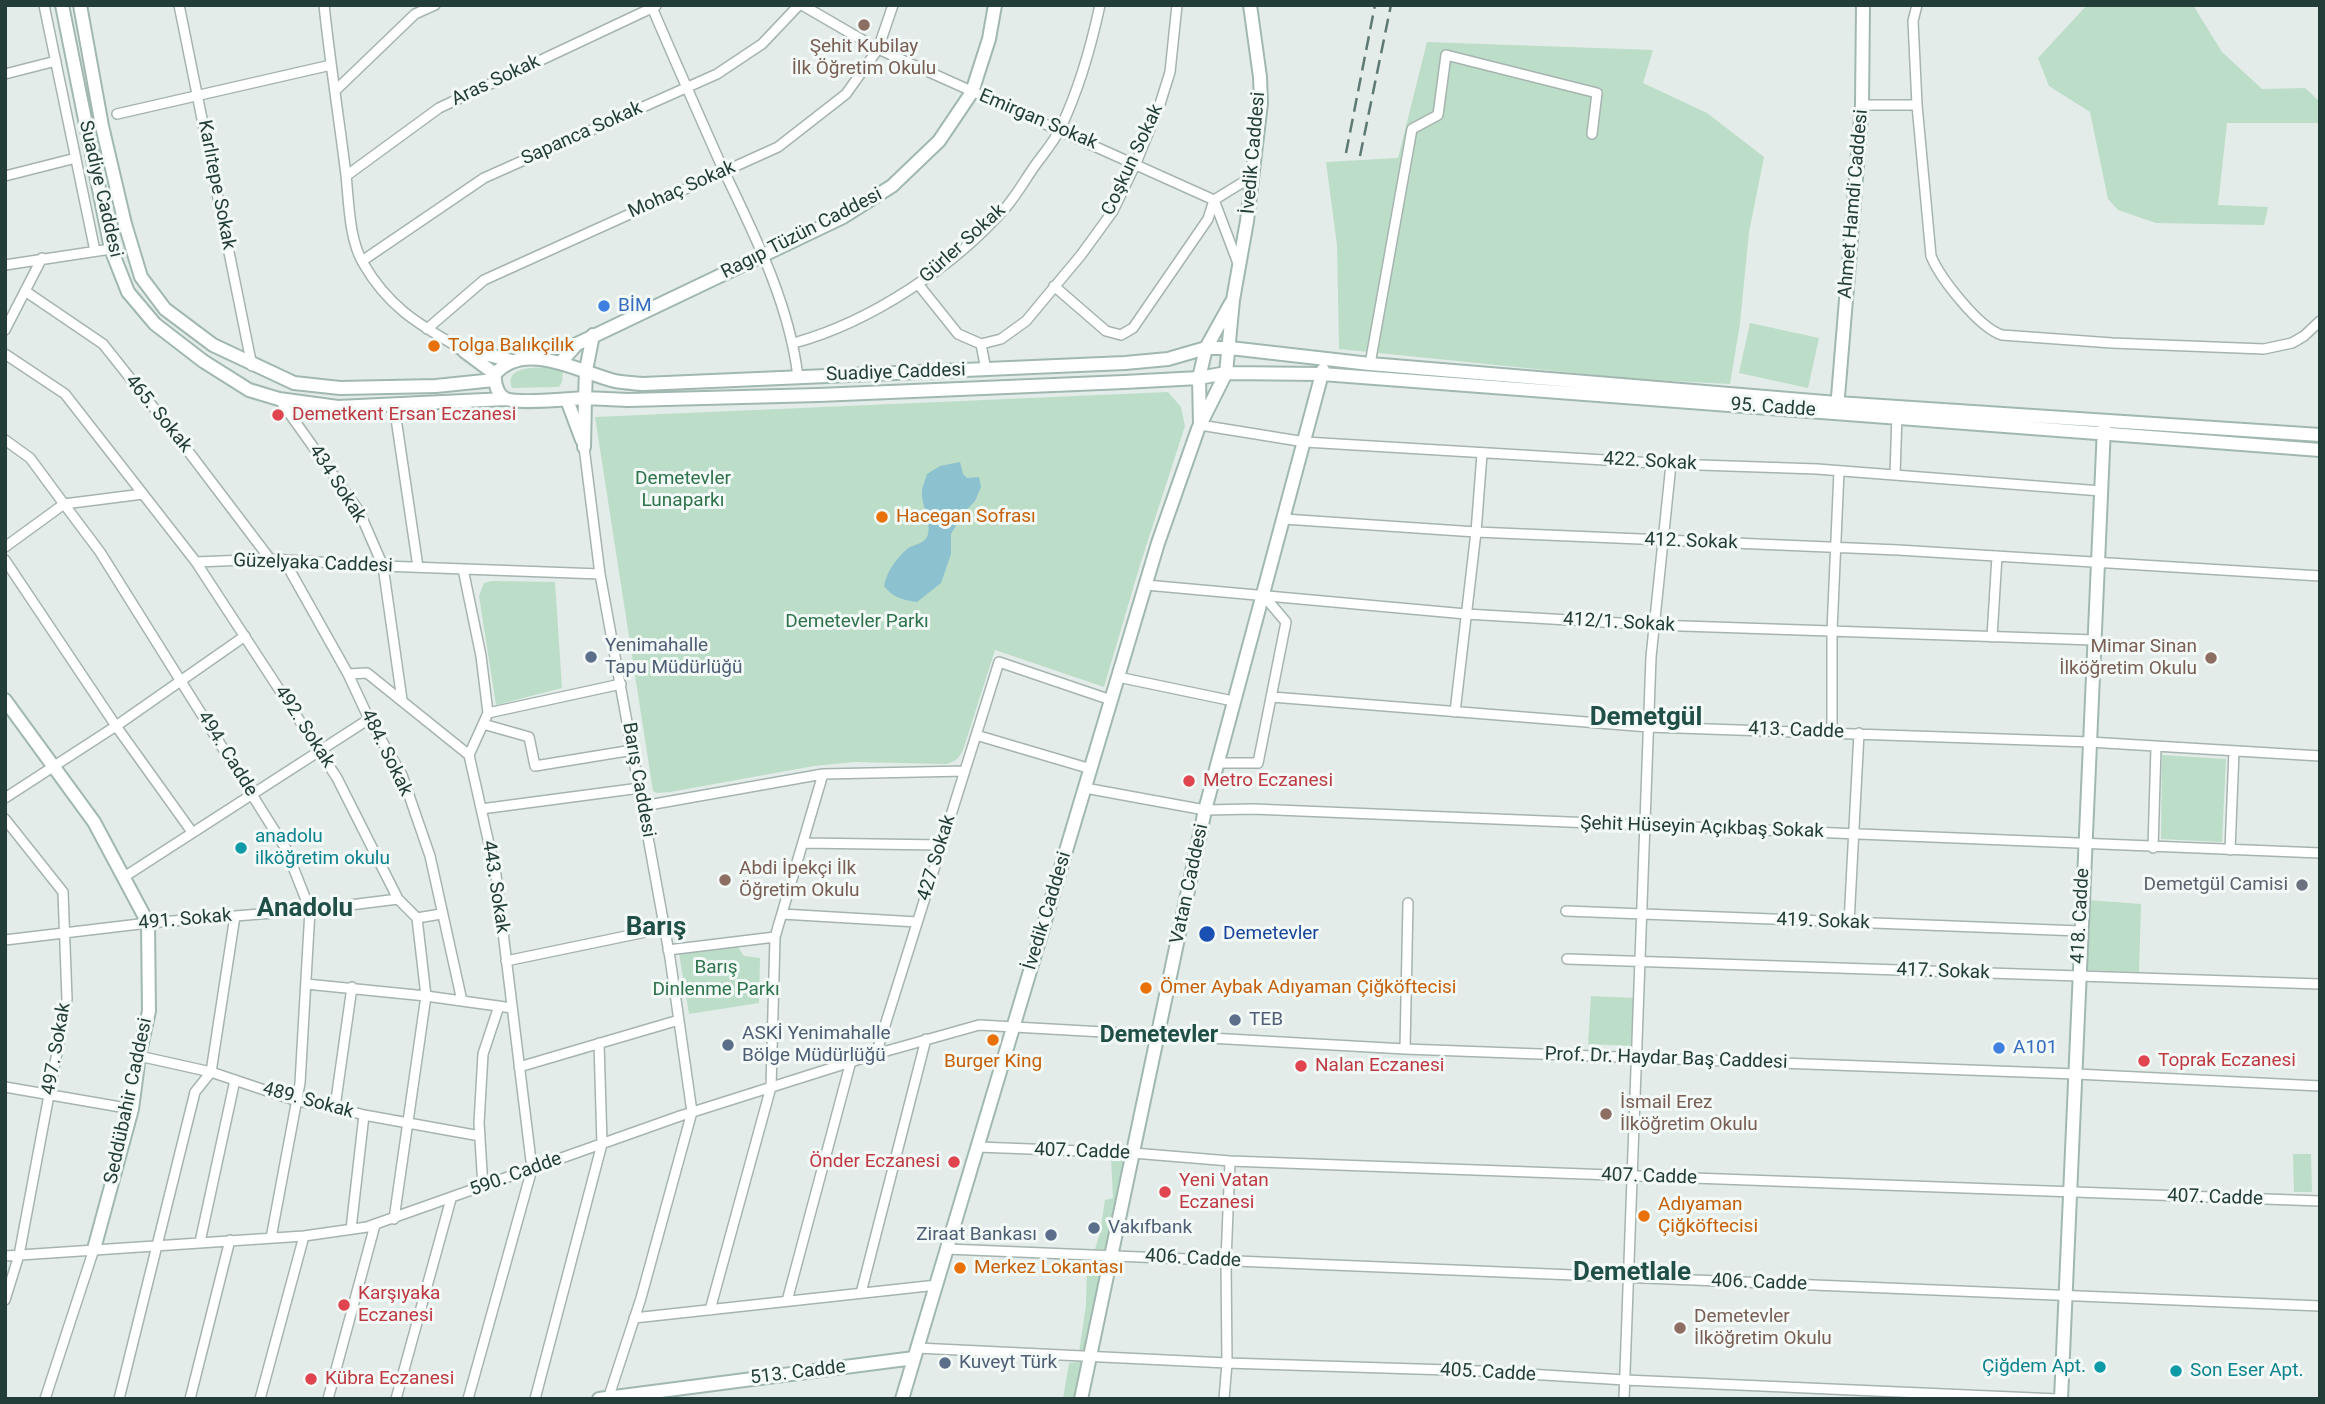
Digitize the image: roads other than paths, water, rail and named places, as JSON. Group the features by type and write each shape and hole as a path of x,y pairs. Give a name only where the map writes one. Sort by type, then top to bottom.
{"main road":[{"name":"Suadiye Caddesi","path":"62,5 111,249 128,292 155,324 203,361 249,390 279,399 338,407 506,399 628,400 819,395 1199,378"},
{"name":"Suadiye Caddesi","path":"80,5 102,126 125,224 141,277 165,309 213,345 252,366 294,383 340,388 436,386 495,377"},
{"name":"Ragıp Tüzün Caddesi","path":"561,362 578,344 593,335 844,217 892,186 939,141 972,92 989,38 995,5"},
{"name":"İvedik Caddesi","path":"902,1399 1169,511 1200,425 1226,373 1233,300 1253,176 1261,103 1250,5"},
{"name":"Ahmet Hamdi Caddesi","path":"1837,408 1862,105 1863,5"},
{"name":"İvedik Caddesi","path":"1200,425 1199,378 1206,348 1233,300"},
{"path":"585,398 586,370 593,335"},
{"path":"458,347 512,361"},
{"path":"458,347 495,377 501,395 506,399"},
{"name":"Suadiye Caddesi","path":"512,361 561,362 614,380 643,384 986,370 1168,359 1206,348"},
{"path":"1206,348 1230,348"},
{"name":"95. Cadde","path":"1230,348 1370,364 1837,408"},
{"name":"Vatan Caddesi","path":"1081,1399 1205,810 1325,359"},
{"path":"495,377 512,361"},
{"name":"95. Cadde","path":"1226,373 1322,374 1897,412 2104,427 2320,450"},
{"path":"1199,378 1226,373"},
{"name":"Barış Caddesi","path":"584,447 585,398"},
{"name":"Barış Caddesi","path":"567,400 584,447"},
{"name":"95. Cadde","path":"2104,427 2320,435"},
{"name":"418. Cadde","path":"2060,1399 2104,427"},
{"name":"Seddübahir Caddesi","path":"5,700 94,822 148,923 149,1011 139,1056 132,1109 94,1249"},
{"name":"513. Cadde","path":"605,1398 916,1353"}],"street":[{"path":"44,5 95,251"},
{"name":"Karlıtepe Sokak","path":"179,5 252,366"},
{"path":"324,5 349,216 362,261 393,305 458,347"},
{"path":"336,90 415,14 436,5"},
{"name":"Emirgan Sokak","path":"801,5 878,48 1214,200"},
{"name":"Sapanca Sokak","path":"362,261 484,178 717,74 762,44 801,5"},
{"name":"Mohaç Sokak","path":"427,329 484,280 778,147 846,94 878,48 893,5"},
{"name":"Gürler Sokak","path":"794,343 821,335 866,315 918,284 953,258 1007,206 1060,129 1090,48 1100,5"},
{"name":"Coşkun Sokak","path":"981,344 1001,339 1026,321 1081,255 1113,211 1136,163 1170,72 1177,5"},
{"path":"1917,5 1913,21 1917,105 1931,256 1940,275 1958,297 1996,333 2112,343 2264,349 2292,343 2320,321"},
{"path":"653,6 686,88 764,256 794,343 798,377"},
{"name":"Aras Sokak","path":"346,176 439,108 653,6"},
{"path":"1370,364 1412,129 1438,115 1446,55 1597,93 1592,134"},
{"path":"5,74 56,61"},
{"path":"117,114 331,65"},
{"path":"1862,105 1917,105"},
{"path":"5,176 76,158"},
{"path":"1054,286 1106,331 1121,335 1133,328 1208,219 1214,200 1253,176"},
{"path":"1214,200 1239,266"},
{"path":"5,265 111,249"},
{"path":"5,330 42,258"},
{"path":"918,284 958,334 981,344 986,370"},
{"name":"465. Sokak","path":"25,290 103,344 270,559"},
{"path":"5,354 65,394 196,562"},
{"name":"434 Sokak","path":"279,399 359,511 383,566 402,700"},
{"path":"394,405 418,567"},
{"path":"1895,475 1897,412"},
{"name":"422. Sokak","path":"1200,425 1305,442 1482,454 1839,471 2101,491"},
{"path":"5,440 30,458 64,504"},
{"name":"Barış Caddesi","path":"584,447 600,574 668,950 692,1112"},
{"path":"1455,712 1476,533 1482,454"},
{"path":"1624,1399 1654,625 1671,464"},
{"path":"1832,732 1832,631 1839,471"},
{"path":"5,547 64,504 143,494"},
{"name":"494. Cadde","path":"64,504 100,552 286,849 310,910 300,1083 271,1238"},
{"name":"412. Sokak","path":"1284,519 1476,533 1835,547 2320,576"},
{"path":"1992,637 1997,556"},
{"path":"5,559 116,726 192,832"},
{"name":"Güzelyaka Caddesi","path":"196,562 270,559 600,574"},
{"name":"484. Sokak","path":"284,560 401,775 430,856 462,1001"},
{"name":"492. Sokak","path":"196,562 337,778 398,899"},
{"path":"348,674 367,673 469,755 488,713 481,656 463,569"},
{"name":"412/1. Sokak","path":"1146,585 1466,614 1654,625 2094,640"},
{"path":"1218,763 1258,763 1286,622 1264,596"},
{"path":"5,798 116,726 245,636"},
{"name":"427 Sokak","path":"876,1054 999,662 1111,700"},
{"path":"1118,677 1233,701"},
{"path":"488,713 621,684"},
{"name":"413. Cadde","path":"1272,697 1649,727 1859,733 2320,756"},
{"path":"124,877 369,719"},
{"path":"483,724 529,737 535,766 633,750"},
{"path":"1849,923 1859,733"},
{"path":"976,735 1091,769"},
{"path":"2153,848 2156,747"},
{"path":"2231,850 2234,751"},
{"name":"443. Sokak","path":"469,755 496,875 532,1170"},
{"path":"643,806 823,774 965,771"},
{"path":"710,1310 771,1087 775,937 823,774"},
{"name":"Şehit Hüseyin Açıkbaş Sokak","path":"1085,788 1153,798 1205,810 1253,809 2320,853"},
{"path":"481,808 640,789"},
{"name":"497. Sokak","path":"5,819 64,892 67,999 19,1255 5,1300"},
{"path":"804,843 942,845"},
{"path":"394,1219 426,996 417,918 398,899"},
{"name":"491. Sokak","path":"5,940 398,899"},
{"path":"1405,1049 1408,903"},
{"name":"419. Sokak","path":"1566,911 2080,931"},
{"path":"417,918 442,914"},
{"path":"782,914 917,922"},
{"path":"119,1399 195,1092 211,1072 235,916"},
{"path":"506,961 664,928"},
{"path":"668,950 775,937"},
{"name":"417. Sokak","path":"1567,959 2320,984"},
{"path":"306,984 512,1008"},
{"path":"335,1107 352,988"},
{"path":"483,1187 480,1136 483,1054 499,1006"},
{"path":"519,1067 678,1020"},
{"name":"590. Cadde","path":"5,1256 304,1236 375,1225 692,1112 851,1061 971,1026 1013,1028"},
{"name":"Prof. Dr. Haydar Baş Caddesi","path":"1013,1028 1405,1049 2076,1074 2320,1086"},
{"path":"860,1293 926,1039"},
{"path":"535,1399 602,1144 599,1043"},
{"name":"489. Sokak","path":"139,1056 211,1072 297,1101 480,1136"},
{"path":"787,1301 851,1061"},
{"path":"200,1242 235,1080"},
{"path":"5,1087 132,1109"},
{"path":"605,1398 634,1318 692,1112"},
{"path":"351,1230 364,1115"},
{"name":"407. Cadde","path":"978,1147 1133,1153 1230,1161 2071,1194 2320,1201"},
{"path":"1224,1399 1230,1161"},
{"path":"468,1399 532,1170"},
{"path":"396,1399 451,1199"},
{"path":"328,1399 375,1225"},
{"path":"260,1399 304,1236"},
{"path":"190,1399 230,1240"},
{"path":"45,1399 94,1249"},
{"name":"406. Cadde","path":"947,1249 2320,1306"},
{"path":"634,1318 937,1285"},
{"name":"405. Cadde","path":"916,1353 1089,1356 1480,1371 1625,1381 2060,1399"}],"water":[{"path":"960,462 963,474 967,478 979,477 981,487 975,501 962,515 951,534 951,554 941,583 917,602 899,598 884,586 885,581 899,557 927,537 929,529 922,493 927,474 940,466"}],"railway":[{"path":"1346,153 1375,5"},
{"path":"1360,156 1391,5"}],"place":[{"name":"Şehit Kubilay İlk Öğretim Okulu","path":"864,25"},
{"name":"BİM","path":"604,306"},
{"name":"Tolga Balıkçilık","path":"434,346"},
{"name":"Demetkent Ersan Eczanesi","path":"278,415"},
{"name":"Hacegan Sofrası","path":"882,517"},
{"name":"Yenimahalle Tapu Müdürlüğü","path":"591,657"},
{"name":"Mimar Sinan İlköğretim Okulu","path":"2211,658"},
{"name":"Metro Eczanesi","path":"1189,781"},
{"name":"anadolu ilköğretim okulu","path":"241,848"},
{"name":"Abdi İpekçi İlk Öğretim Okulu","path":"725,880"},
{"name":"Demetgül Camisi","path":"2302,885"},
{"name":"Demetevler","path":"1207,934"},
{"name":"Ömer Aybak Adıyaman Çiğköftecisi","path":"1146,988"},
{"name":"TEB","path":"1235,1020"},
{"name":"Burger King","path":"993,1040"},
{"name":"ASKİ Yenimahalle Bölge Müdürlüğü","path":"728,1045"},
{"name":"A101","path":"1999,1048"},
{"name":"Toprak Eczanesi","path":"2144,1061"},
{"name":"Nalan Eczanesi","path":"1301,1066"},
{"name":"İsmail Erez İlköğretim Okulu","path":"1606,1114"},
{"name":"Önder Eczanesi","path":"954,1162"},
{"name":"Yeni Vatan Eczanesi","path":"1165,1192"},
{"name":"Adıyaman Çiğköftecisi","path":"1644,1216"},
{"name":"Vakıfbank","path":"1094,1228"},
{"name":"Ziraat Bankası","path":"1051,1235"},
{"name":"Merkez Lokantası","path":"960,1268"},
{"name":"Karşıyaka Eczanesi","path":"344,1305"},
{"name":"Demetevler İlköğretim Okulu","path":"1680,1328"},
{"name":"Kuveyt Türk","path":"945,1363"},
{"name":"Çiğdem Apt.","path":"2100,1367"},
{"name":"Son Eser Apt.","path":"2176,1371"},
{"name":"Kübra Eczanesi","path":"311,1379"}],"district":[{"name":"Demetgül","path":"1646,718"},
{"name":"Anadolu","path":"305,909"},
{"name":"Barış","path":"656,928"},
{"name":"Demetevler","path":"1159,1036"},
{"name":"Demetlale","path":"1632,1273"}],"park label":[{"name":"Demetevler Lunaparkı","path":"683,490"},
{"name":"Demetevler Parkı","path":"857,622"},
{"name":"Barış Dinlenme Parkı","path":"716,979"}]}
